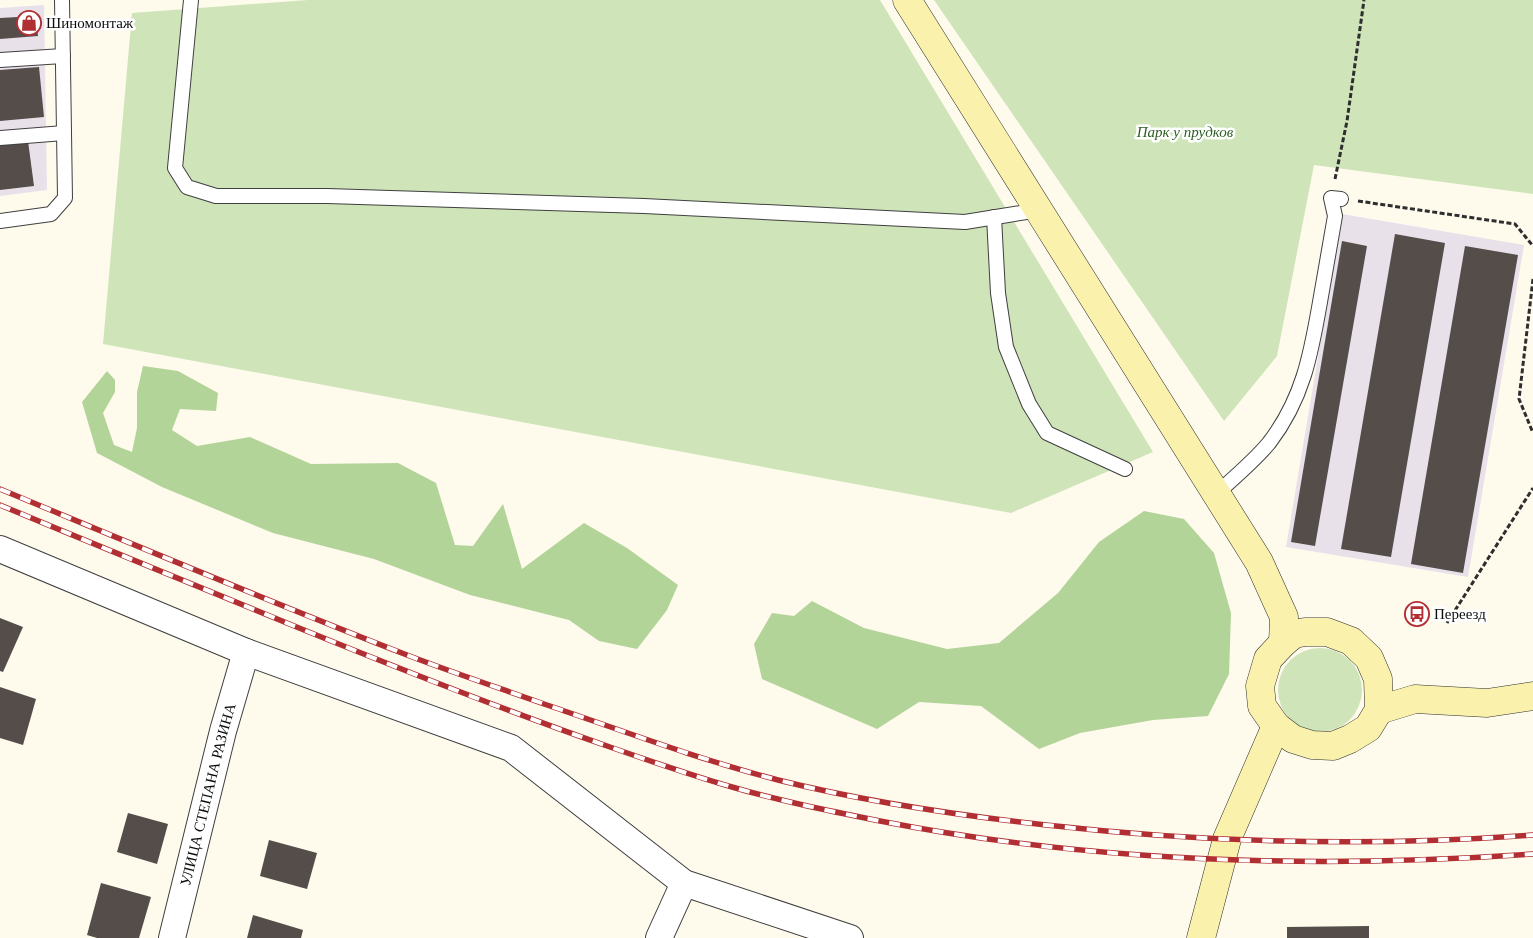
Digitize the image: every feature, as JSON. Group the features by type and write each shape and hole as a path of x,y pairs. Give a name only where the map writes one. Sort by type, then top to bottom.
{"street":[{"path":"907,0 1259,562 1291,631"},
{"path":"0,549 246,652 511,748 684,883 850,938"},
{"path":"1291,631 1327,632 1351,640 1369,658 1378,679 1380,710 1368,728 1350,739 1333,746 1312,746 1284,733 1262,706 1260,686 1268,659 1291,631"},
{"name":"УЛИЦА СТЕПАНА РАЗИНА","path":"172,938 223,731 246,652"},
{"path":"1378,679 1397,687 1415,699"},
{"path":"1380,710 1415,699 1488,703 1533,696"},
{"path":"1201,938 1227,839 1263,752 1284,733"},
{"path":"659,938 684,883"}],"lane":[{"path":"0,221 51,214 65,198 62,0"},
{"path":"191,0 175,168 186,187 216,196 327,196 624,206 965,222 1039,210"},
{"path":"0,60 63,56"},
{"path":"0,138 64,133"},
{"path":"1217,493 1269,443 1293,403 1305,376 1311,353 1335,216 1336,198"},
{"path":"994,217 998,293 1006,347 1029,404 1047,433 1125,469"}],"path":[{"path":"1364,0 1336,198 1515,224 1533,246"},
{"path":"1533,279 1519,399 1533,433"},
{"path":"1446,622 1533,488"}],"shaded area":[{"path":"44,5 47,190 0,196 0,8"},
{"path":"1342,214 1524,245 1468,577 1286,547"}],"green space":[{"path":"308,0 880,0 1153,452 1011,513 103,344 132,13"},
{"name":"Парк у прудков","path":"934,0 1533,0 1533,194 1314,165 1277,356 1224,421"},
{"path":"143,366 178,371 218,393 216,411 180,409 172,430 197,446 250,437 311,464 398,463 436,483 455,545 473,546 503,504 522,569 584,523 627,548 678,585 667,610 637,649 599,641 569,620 470,595 374,559 273,533 162,487 97,453 82,402 107,371 115,380 115,392 103,413 114,445 132,452 137,428 137,392"},
{"path":"1144,511 1184,519 1214,553 1231,613 1229,674 1208,716 1153,720 1080,733 1039,749 981,706 919,702 877,729 762,679 754,644 772,613 794,616 812,601 864,628 947,649 999,643 1058,593 1099,542"},
{"path":"1320,648 1336,651 1355,667 1359,674 1362,690 1359,706 1343,725 1336,729 1320,732 1304,729 1285,713 1281,706 1278,690 1281,674 1297,655 1304,651"}],"building":[{"path":"36,16 38,36 0,39 0,18"},
{"path":"39,67 44,117 0,121 0,70"},
{"path":"28,141 34,186 0,190 0,144"},
{"path":"1395,234 1445,243 1391,557 1341,549"},
{"path":"1342,241 1367,246 1315,546 1291,542"},
{"path":"1465,246 1518,255 1463,573 1411,564"},
{"path":"0,618 23,627 3,672 0,671"},
{"path":"0,687 36,699 23,745 0,738"},
{"path":"128,813 168,824 157,864 117,852"},
{"path":"269,840 317,853 307,889 260,876"},
{"path":"101,883 151,897 139,938 97,938 87,935"},
{"path":"253,915 303,930 301,938 247,938"},
{"path":"1369,926 1369,938 1287,938 1287,927"}],"railway":[{"path":"0,489 425,662 692,755 811,788 911,807 979,817 1168,836 1350,842 1472,839 1533,835"},
{"path":"0,505 304,630 495,705 685,773 805,806 961,835 1042,846 1124,854 1205,859 1287,861 1451,859 1533,854"}],"place":[{"name":"Шиномонтаж","path":"29,23"},
{"name":"Переезд","path":"1417,614"}]}
